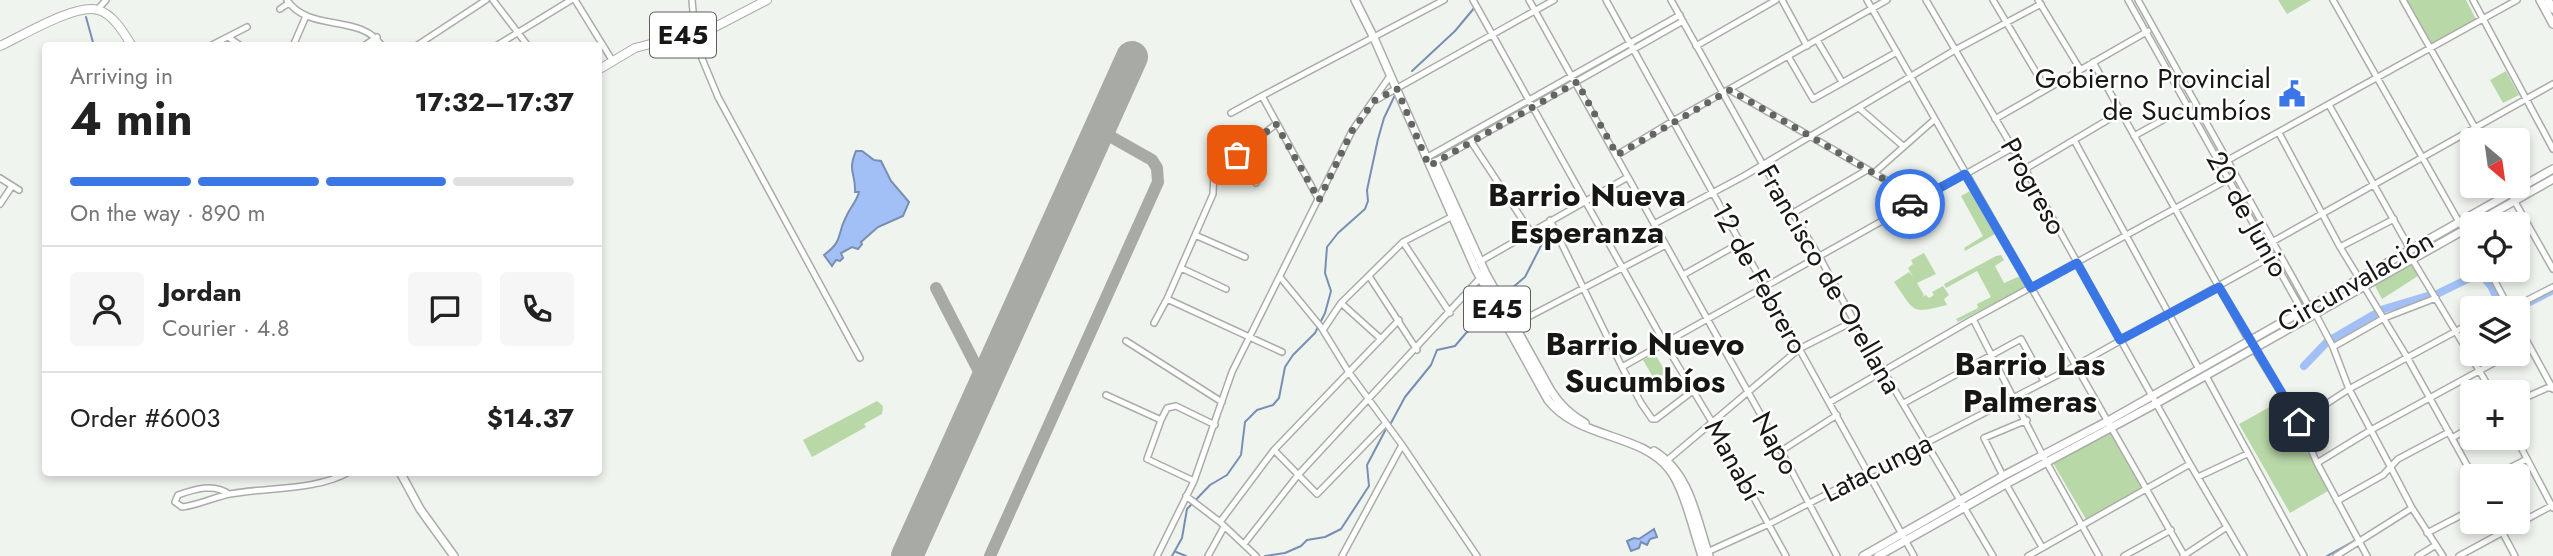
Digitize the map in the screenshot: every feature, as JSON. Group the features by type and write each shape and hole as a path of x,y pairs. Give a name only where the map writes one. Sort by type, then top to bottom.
{"highway":[{"name":"E45","path":"602,67 635,48 715,27 768,0"},
{"path":"0,46 74,12 88,9 98,9 116,23 129,42"}],"main road":[{"name":"E45","path":"1355,0 1483,276 1555,409 1574,423 1666,462"},
{"path":"2540,0 2553,24"},
{"path":"2548,0 2553,9"},
{"name":"Circunvalación","path":"2530,185 2553,169"},
{"name":"Circunvalación","path":"2530,189 2553,179"},
{"name":"Circunvalación","path":"2110,424 2199,369 2309,313 2410,249 2511,198"},
{"name":"Circunvalación","path":"2491,212 2512,198"},
{"name":"Circunvalación","path":"2361,282 2412,259 2460,232"},
{"name":"Circunvalación","path":"1863,556 2110,424 2157,403 2206,376 2252,344"},
{"path":"1666,462 1705,555"},
{"path":"402,476 420,509 454,556"},
{"name":"Circunvalación","path":"1878,556 1904,536"}],"street":[{"path":"98,9 106,0"},
{"path":"422,42 486,0"},
{"path":"493,0 525,42"},
{"path":"502,42 573,0 600,42"},
{"path":"692,0 696,44 734,130 860,358"},
{"path":"1231,113 1444,0"},
{"name":"Manabí","path":"1473,0 1665,344 1713,422 1786,556"},
{"name":"Napo","path":"1529,0 1577,82 1837,556"},
{"path":"1375,100 1553,0"},
{"name":"12 de Febrero","path":"1606,0 1914,556"},
{"name":"Francisco de Orellana","path":"1671,0 1763,165 1819,256 1854,321 1993,556"},
{"path":"1696,46 1776,0"},
{"path":"1782,0 1808,46"},
{"path":"1867,0 2171,530 2183,556 2227,527"},
{"path":"1617,155 1887,0"},
{"name":"Progreso","path":"1926,0 2244,556"},
{"path":"1993,0 2046,89"},
{"name":"20 de Junio","path":"2128,0 2272,256 2309,313"},
{"path":"2333,0 2459,222"},
{"path":"2403,0 2475,128 2553,83"},
{"path":"2473,0 2553,149"},
{"path":"2228,160 2517,0"},
{"path":"280,9 288,1 294,9 306,16 361,29 377,37 380,42"},
{"name":"20 de Junio","path":"2141,1 2274,242 2309,313"},
{"path":"1654,224 1763,165 2040,2 2080,69"},
{"path":"295,42 306,16"},
{"path":"1430,162 1529,100 1681,18"},
{"path":"1430,162 1472,143 1633,50 1681,18"},
{"path":"218,42 247,27"},
{"path":"1996,119 2154,28"},
{"path":"228,37 235,42"},
{"path":"370,42 377,37"},
{"path":"1817,40 1842,82"},
{"path":"602,45 612,60"},
{"path":"1788,56 1813,99 1897,52"},
{"path":"2092,62 2299,422 2317,463 2367,556"},
{"path":"1157,556 1189,498 1232,372 1352,131 1390,76"},
{"path":"1730,90 1871,171 1898,189 1911,205"},
{"path":"1262,96 1319,200"},
{"path":"2134,136 2196,102"},
{"path":"2329,105 2410,249"},
{"path":"1859,108 1903,146"},
{"path":"2025,169 2121,112"},
{"path":"1793,214 1871,171 1934,120"},
{"path":"1154,323 1213,194 1214,173 1276,124"},
{"path":"2279,133 2340,247 2407,357 2466,464"},
{"path":"2267,246 2460,137"},
{"path":"2074,140 2199,369"},
{"path":"1472,143 1530,231"},
{"path":"1622,367 2012,148"},
{"path":"1237,155 1256,183"},
{"path":"1830,402 1973,318 2176,209 2228,176 2233,169"},
{"path":"1477,263 1628,177"},
{"path":"0,178 19,190"},
{"path":"0,204 12,186"},
{"path":"2514,198 2553,269"},
{"path":"1323,330 1341,303 1403,242 1455,215"},
{"path":"2340,247 2394,219"},
{"path":"1550,220 1622,367 1652,419 1656,419 1694,390"},
{"path":"1195,235 1245,257"},
{"path":"1403,242 1450,313"},
{"path":"1683,275 1740,243"},
{"path":"1510,327 1666,245"},
{"name":"Latacunga","path":"1705,555 2075,366 2272,256"},
{"path":"2412,259 2485,380"},
{"path":"1181,268 1226,289"},
{"path":"1368,276 1417,350"},
{"path":"1244,544 1298,475 1483,276"},
{"path":"1280,277 1323,330 1368,402 1402,445 1477,556"},
{"path":"2530,297 2553,287"},
{"path":"2333,347 2384,318 2436,298"},
{"path":"1167,299 1282,352"},
{"path":"1341,303 1381,338"},
{"path":"2309,313 2333,347 2349,389 2412,508 2443,556"},
{"path":"1973,318 2045,459 2099,556"},
{"path":"1208,556 1222,525 1274,450 1399,320"},
{"path":"1666,462 1799,349 1854,321"},
{"path":"2299,422 2349,389 2460,329"},
{"path":"1903,403 2021,339 2044,381"},
{"path":"1126,341 1222,402"},
{"path":"2530,347 2553,389"},
{"path":"2317,463 2487,366"},
{"path":"2206,376 2304,556"},
{"path":"2530,396 2547,388 2553,389"},
{"path":"1106,395 1161,419"},
{"path":"1194,481 1147,459 1161,419 1167,408 1176,405 1214,425"},
{"path":"1781,451 1837,415"},
{"path":"2027,420 1984,438 2042,547"},
{"path":"1274,450 1317,494 1386,423"},
{"path":"2337,501 2384,475 2398,459 2460,431"},
{"path":"1342,556 1402,445"},
{"path":"2522,450 2553,506 2530,518"},
{"path":"2198,477 2248,454"},
{"path":"2517,464 2527,459"},
{"path":"2028,556 2190,464"},
{"path":"229,494 222,489 203,488 178,495 175,502 182,507 229,494 289,488 339,476"},
{"path":"1189,498 1256,556"},
{"path":"2336,556 2412,508"},
{"path":"2427,533 2460,516"},
{"path":"2124,556 2171,530"},
{"path":"2459,556 2500,534"},
{"path":"2503,534 2515,556"},
{"path":"2418,556 2435,545"}],"green space":[{"path":"2278,0 2311,0 2287,14"},
{"path":"2405,0 2466,0 2477,21 2431,47"},
{"path":"2506,71 2519,95 2503,103 2490,80"},
{"path":"1970,191 1995,234 1965,251 1964,248 1983,236 1961,196"},
{"path":"1924,253 1936,274 1917,283 1924,295 1922,297 1926,295 1929,298 1934,295 1932,292 1943,286 1949,295 1944,299 1947,305 1920,310 1911,305 1894,282 1909,272 1913,277 1908,268 1913,264 1911,260"},
{"path":"2001,255 2004,260 1995,266 2004,283 2020,276 2025,287 1958,322 1956,319 1978,308 1977,304 1991,297 1977,271 1946,288 1944,284"},
{"path":"2412,263 2418,276 2382,299 2374,284"},
{"path":"1655,354 1666,373 1654,379 1643,360"},
{"path":"2284,399 2300,426 2300,434 2328,491 2290,513 2239,424"},
{"path":"877,401 883,406 882,414 864,424 866,427 812,457 803,440"},
{"path":"2113,431 2145,487 2087,521 2053,463"}],"water":[{"path":"856,151 862,151 874,160 881,161 891,181 909,202 903,216 878,227 861,242 858,249 852,247 841,253 843,258 836,260 832,266 824,255 837,241 859,192 855,192 852,168"},
{"path":"1654,529 1657,537 1650,539 1647,545 1641,542 1639,548 1631,551 1627,541 1639,539"}],"waterway":[{"path":"1412,71 1455,31 1475,7"},
{"path":"86,17 93,42"},
{"path":"1172,556 1182,538 1187,509 1210,485 1227,475 1241,455 1245,422 1257,410 1273,405 1279,398 1285,367 1315,333 1325,313 1331,291 1325,273 1327,247 1338,233 1365,209 1378,139 1395,95"},
{"path":"1505,294 1525,277 1547,234"},
{"path":"2437,294 2480,273 2496,296"},
{"path":"2530,302 2553,290"},
{"path":"2384,309 2431,295"},
{"path":"1391,423 1405,397 1431,365 1437,350 1455,346 1491,312"},
{"path":"2332,339 2375,314"},
{"path":"2304,366 2326,343"},
{"path":"1265,556 1285,553 1301,546 1307,540 1325,537 1341,529 1369,486 1367,465 1386,429"},
{"path":"2327,556 2354,541"},
{"path":"1176,552 1186,556"}],"taxiway":[{"path":"990,556 1158,182 1157,168 1152,160 1099,130"},
{"path":"936,288 985,383"}],"runway":[{"path":"907,556 1132,57"}],"way so far":[{"path":"1237,155 1276,124 1319,200 1352,131 1375,100 1397,89 1429,166 1577,82 1617,155 1730,90 1891,183 1910,204"}],"place":[{"name":"Gobierno Provincial de Sucumbíos","path":"2292,94"}],"district":[{"name":"Barrio Nueva Esperanza","path":"1587,214"},
{"name":"Barrio Nuevo Sucumbíos","path":"1645,362"},
{"name":"Barrio Las Palmeras","path":"2030,382"}],"route":[{"path":"1910,204 1965,174 2031,288 2077,263 2120,340 2219,287 2281,396 2299,422"}]}
